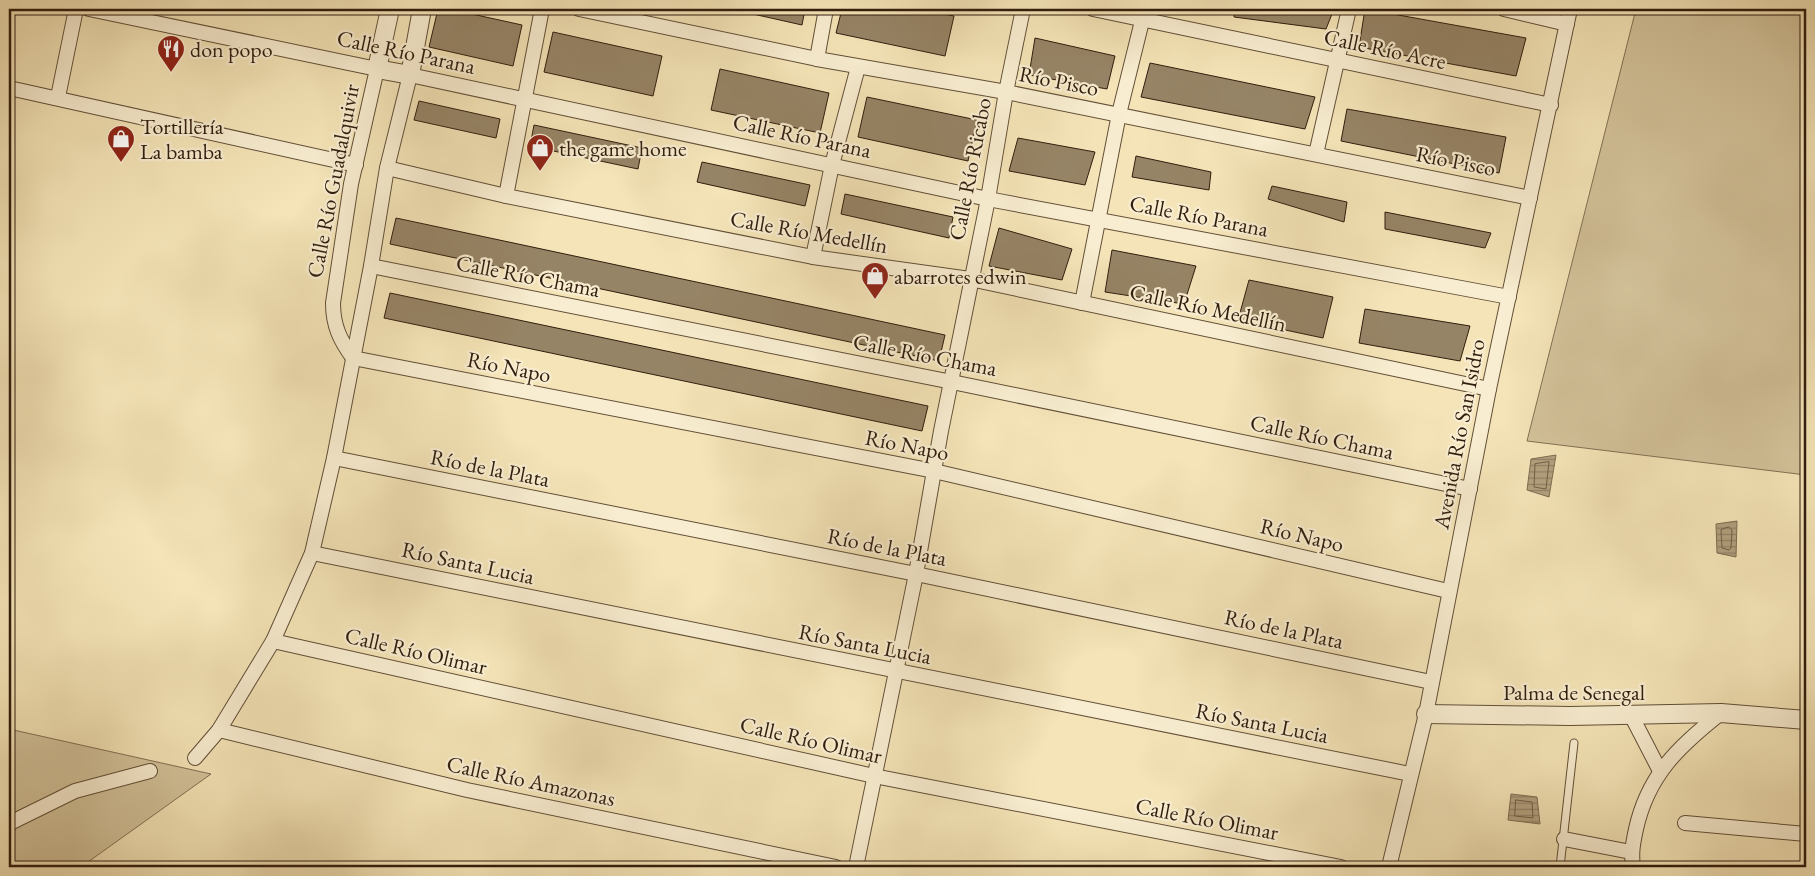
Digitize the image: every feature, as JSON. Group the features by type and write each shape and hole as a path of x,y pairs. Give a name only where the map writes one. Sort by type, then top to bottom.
{"street":[{"path":"58,97 76,9"},
{"name":"Calle Río Parana","path":"89,9 410,75 524,101 988,199 1509,297"},
{"name":"Calle Río Guadalquivir","path":"353,358 338,337 333,316 333,303 356,165 390,9"},
{"path":"195,758 218,730 274,641 312,553 334,458 372,266 387,168 410,75 422,9"},
{"path":"506,196 542,9"},
{"name":"Río Pisco","path":"586,9 816,60 1006,92 1530,198"},
{"path":"816,60 826,9"},
{"name":"Calle Río Ricabo","path":"856,867 916,574 970,279 988,199 1006,92 1023,9"},
{"name":"Calle Río Acre","path":"1093,9 1144,14 1339,60 1551,106"},
{"path":"1316,154 1339,60 1349,9"},
{"path":"1504,9 1567,24"},
{"name":"Avenida Río San Isidro","path":"1389,867 1426,714 1448,591 1489,389 1551,106 1570,9"},
{"path":"1082,302 1096,220 1119,114 1144,14"},
{"path":"813,257 832,165 858,67"},
{"path":"9,88 58,97 356,165"},
{"name":"Calle Río Medellín","path":"387,168 506,196 813,257 970,279 1489,389"},
{"name":"Calle Río Chama","path":"372,266 952,382 1470,489"},
{"name":"Río Napo","path":"353,358 934,471 1448,591"},
{"name":"Río de la Plata","path":"334,458 916,574 1431,682"},
{"name":"Río Santa Lucia","path":"312,553 1410,774"},
{"name":"Calle Río Olimar","path":"274,641 874,776 1342,867"},
{"path":"1633,867 1631,852 1641,805 1660,771 1693,735 1721,713"},
{"name":"Palma de Senegal","path":"1426,714 1631,715 1721,713 1806,720"},
{"path":"1631,715 1660,771"},
{"name":"Calle Río Amazonas","path":"218,730 467,790 836,867"},
{"path":"9,825 75,791 150,771"},
{"path":"1685,823 1806,834"},
{"path":"1564,839 1631,852"}],"lane":[{"path":"1560,867 1574,743"}],"shaded area":[{"path":"1636,9 1806,9 1806,475 1527,441"},
{"path":"9,729 211,774 81,867 9,867"}],"water":[{"path":"1556,455 1549,497 1527,490 1531,459"},
{"path":"1737,521 1736,557 1717,553 1716,524"},
{"path":"1511,794 1537,797 1540,824 1508,820"}],"building":[{"path":"438,9 449,9 522,25 513,66 429,47"},
{"path":"754,9 805,9 802,25 753,14"},
{"path":"842,9 919,9 954,16 945,56 836,33"},
{"path":"1234,9 1334,9 1326,29 1234,17"},
{"path":"1365,9 1526,38 1516,76 1359,47"},
{"path":"553,32 662,56 653,96 544,72"},
{"path":"1035,38 1115,56 1107,89 1029,75"},
{"path":"1150,63 1315,97 1305,129 1141,97"},
{"path":"720,69 829,93 820,133 711,110"},
{"path":"867,97 977,120 968,161 858,137"},
{"path":"419,101 500,119 496,138 414,120"},
{"path":"1347,109 1506,137 1499,173 1341,141"},
{"path":"534,125 642,148 638,169 530,146"},
{"path":"1018,138 1095,152 1085,185 1009,171"},
{"path":"1136,156 1211,172 1209,190 1132,177"},
{"path":"702,162 810,185 805,206 697,182"},
{"path":"1272,186 1347,202 1344,222 1268,199"},
{"path":"845,194 953,217 949,238 841,214"},
{"path":"1385,212 1491,233 1485,248 1385,229"},
{"path":"396,218 945,335 939,361 390,244"},
{"path":"999,228 1072,249 1062,280 989,266"},
{"path":"1112,250 1196,266 1184,304 1105,292"},
{"path":"1249,280 1333,297 1323,338 1238,320"},
{"path":"390,293 928,406 922,431 384,318"},
{"path":"1365,309 1470,326 1460,361 1359,343"}],"place":[{"name":"don popo","path":"171,73"},
{"name":"Tortillería La bamba","path":"121,163"},
{"name":"the game home","path":"540,172"},
{"name":"abarrotes edwin","path":"875,300"}]}
